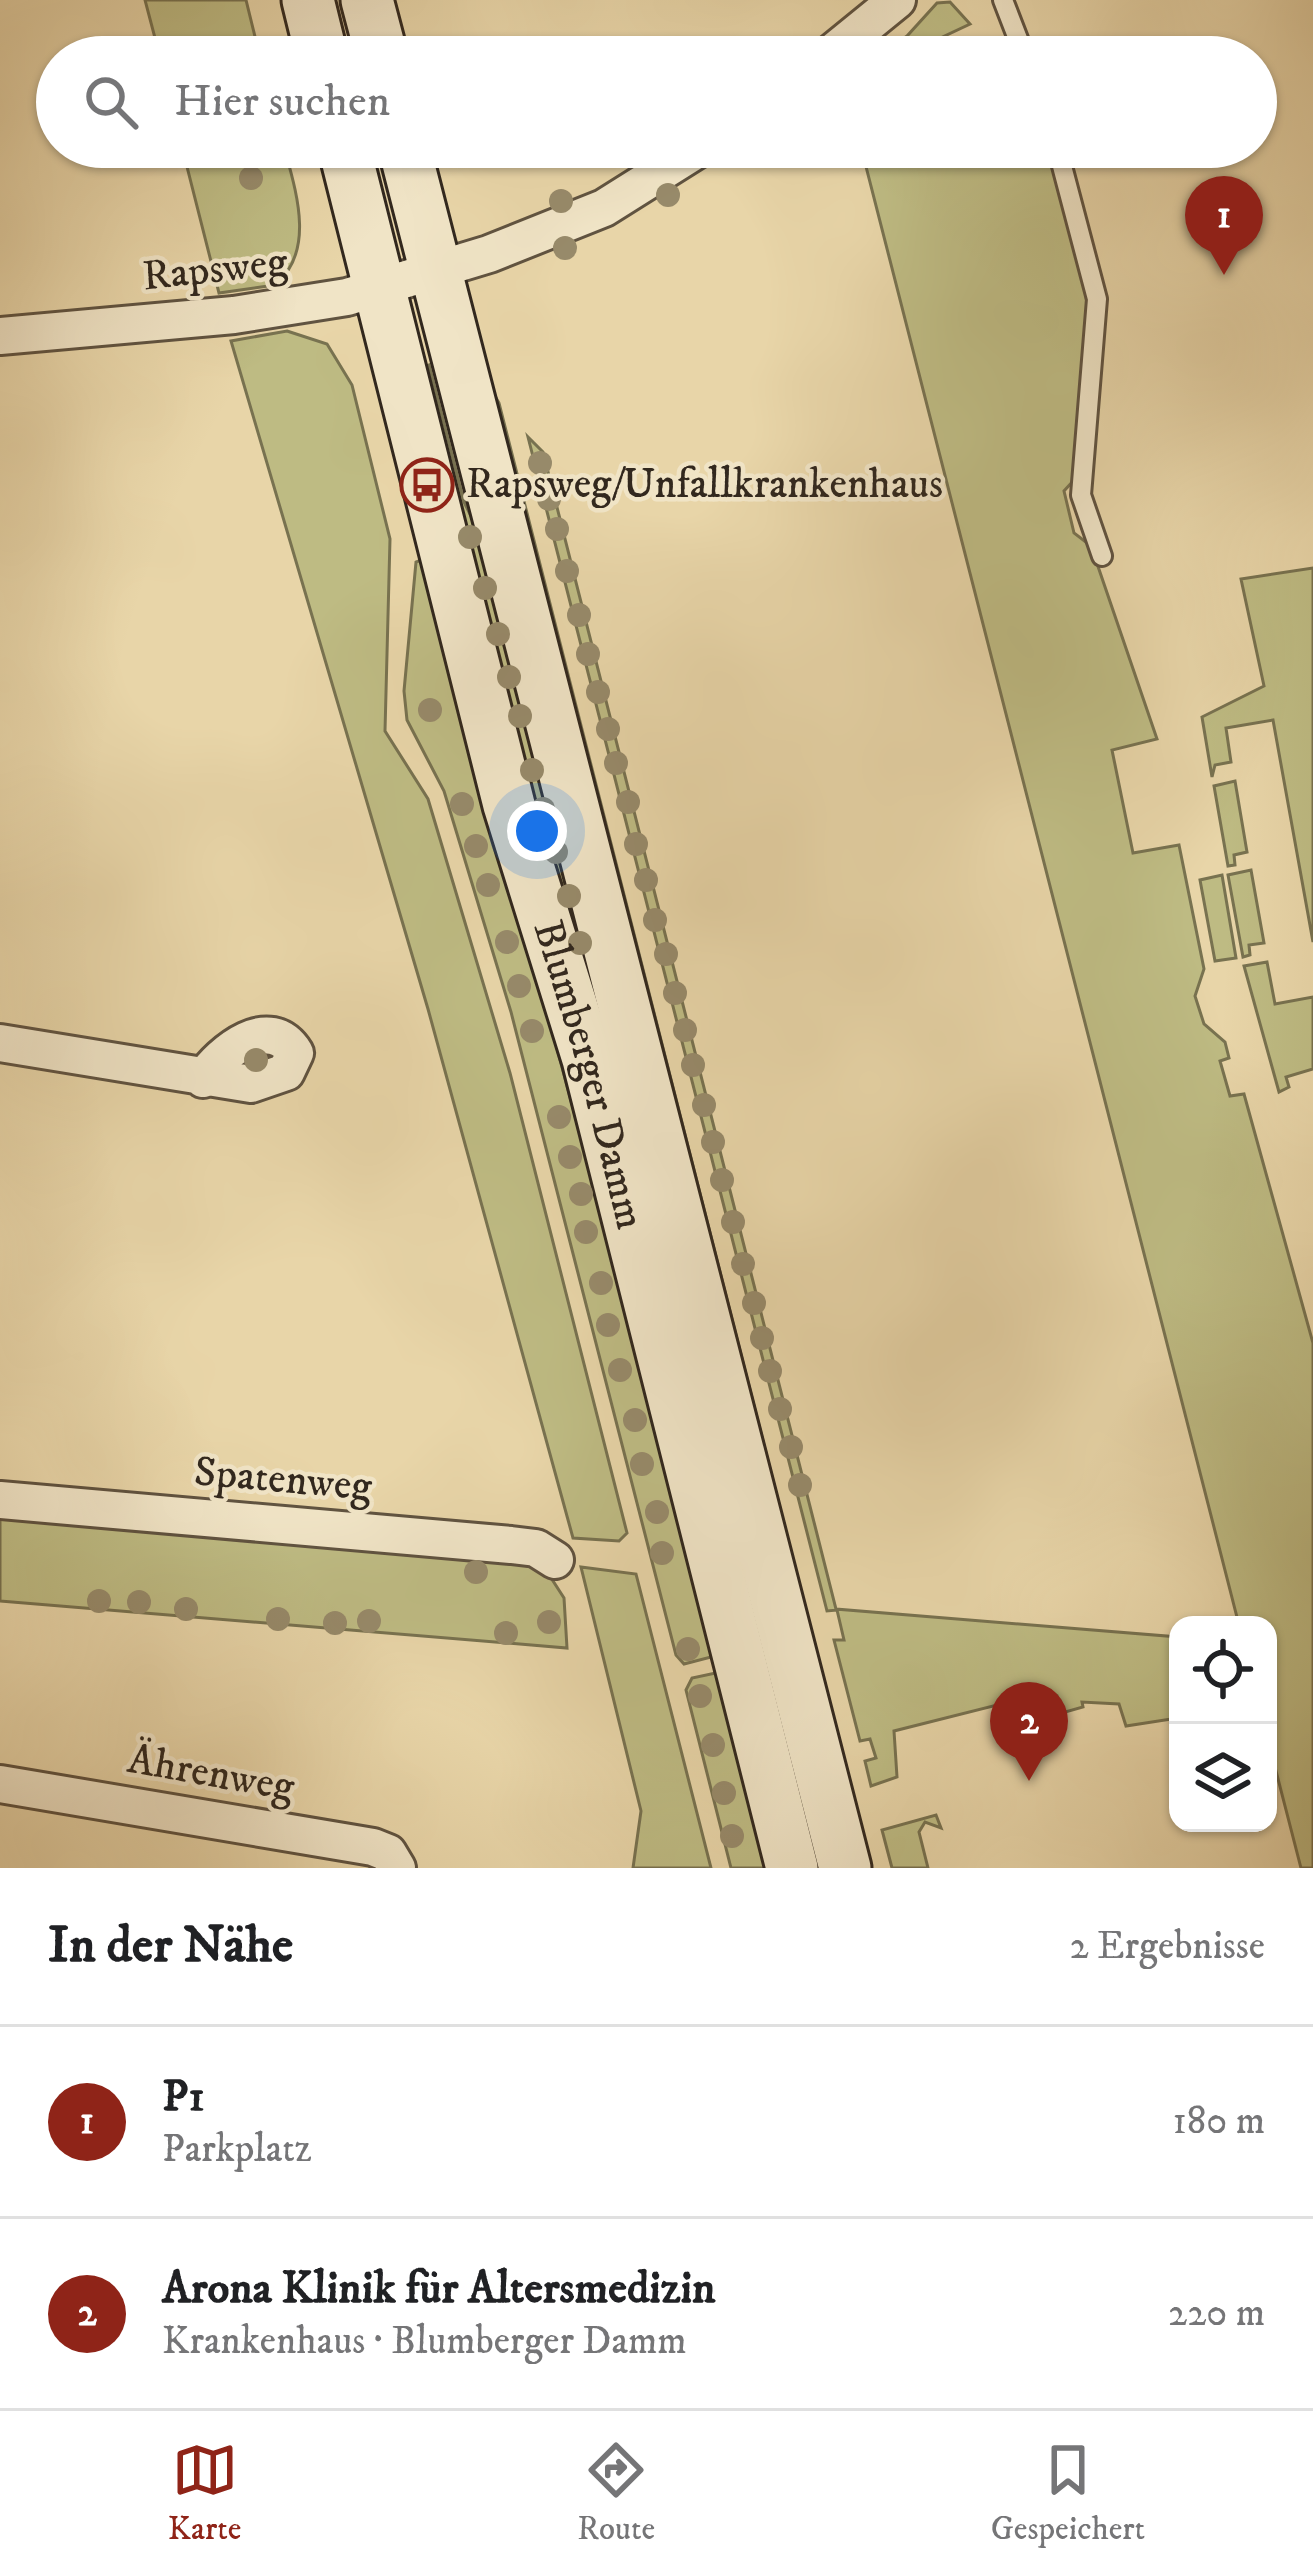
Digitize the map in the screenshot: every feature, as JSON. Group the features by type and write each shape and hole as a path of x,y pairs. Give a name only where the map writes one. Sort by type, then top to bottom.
{"main road":[{"path":"308,0 317,36"},
{"path":"367,0 376,36"},
{"name":"Blumberger Damm","path":"349,168 509,806 588,1059 792,1868"},
{"name":"Blumberger Damm","path":"409,168 845,1868"}],"street":[{"path":"853,36 897,0"},
{"name":"Rapsweg","path":"0,337 234,315 380,288 436,272 604,208 668,168"},
{"path":"0,1043 203,1079"},
{"name":"Spatenweg","path":"0,1500 511,1545 536,1548 555,1560"},
{"name":"Ährenweg","path":"0,1784 373,1847 388,1853 398,1868"}],"lane":[{"path":"1003,0 1017,36"},
{"path":"1062,168 1096,299 1081,495 1102,556"}],"shaded area":[{"path":"145,0 246,0 255,36 154,36"},
{"path":"950,2 970,24 945,36 907,36 937,3"},
{"path":"187,168 289,168 299,238 288,271 275,285 219,293"},
{"path":"866,168 1055,168 1082,259 1090,333 1074,480 1064,491 1074,533 1091,546 1157,739 1112,750 1133,853 1179,845 1204,969 1195,996 1204,1024 1225,1042 1229,1058 1220,1061 1230,1096 1244,1094 1313,1343 1313,1868 1301,1868 1277,1775 1277,1616 1237,1616"},
{"path":"287,331 327,344 352,385 390,539 385,731 428,799 510,1073 627,1533 619,1541 573,1538 428,1009 231,341"},
{"path":"429,365 464,502 496,567 767,1643 516,755 416,370"},
{"path":"487,382 499,403 780,1508 770,1505"},
{"path":"528,437 543,452 836,1609 1169,1636 1169,1719 1126,1726 1119,1704 1082,1702 1083,1707 1062,1713 1057,1696 1027,1703 1025,1698 894,1731 897,1777 871,1786 865,1761 876,1758 870,1739 860,1741 834,1640 844,1640 837,1610 827,1611"},
{"path":"426,558 719,1655 684,1664 676,1655 511,1012 444,791 407,720 404,691 416,562"},
{"path":"1313,568 1313,942 1273,720 1226,728 1231,762 1215,765 1212,777 1202,717 1264,686 1241,579"},
{"path":"1235,781 1247,852 1234,855 1235,865 1228,866 1214,786"},
{"path":"1251,870 1264,943 1249,945 1250,955 1243,957 1228,875"},
{"path":"1222,875 1236,958 1215,961 1200,880"},
{"path":"1267,962 1275,1004 1313,997 1313,1069 1286,1077 1289,1087 1279,1092 1244,966"},
{"path":"0,1509 542,1564 564,1598 567,1648 0,1601"},
{"path":"581,1567 636,1574 711,1868 633,1868 641,1811"},
{"path":"725,1671 775,1868 731,1868 686,1690 692,1678"},
{"path":"936,1815 941,1828 925,1822 919,1832 928,1868 892,1868 882,1830"}],"place":[{"name":"P1","path":"1224,275"},
{"name":"Rapsweg/Unfallkrankenhaus","path":"427,485"},
{"name":"Arona Klinik für Altersmedizin","path":"1029,1781"}]}
